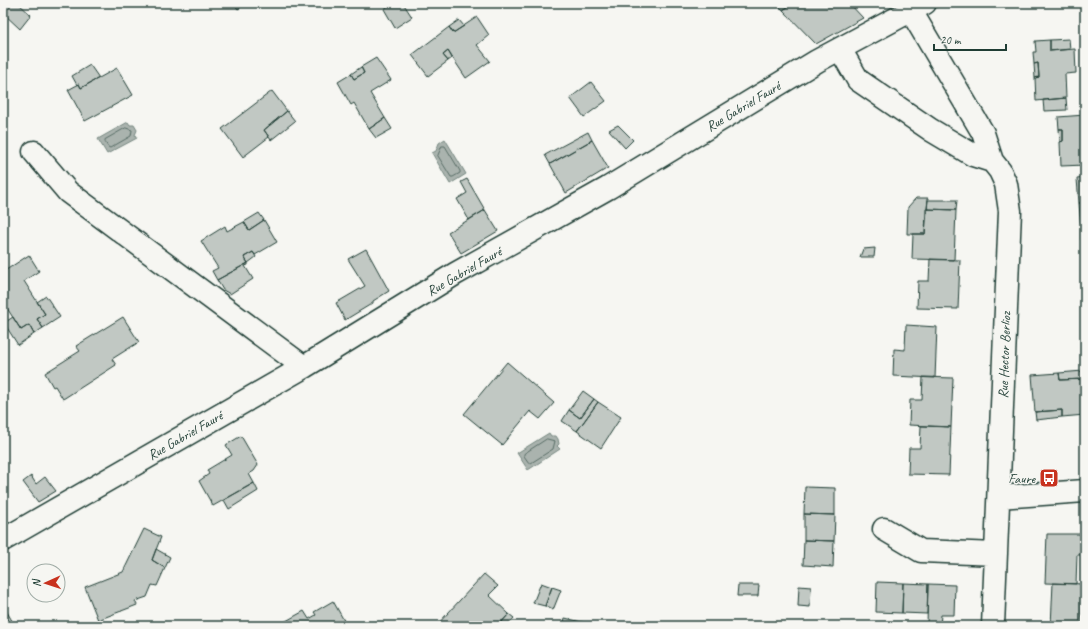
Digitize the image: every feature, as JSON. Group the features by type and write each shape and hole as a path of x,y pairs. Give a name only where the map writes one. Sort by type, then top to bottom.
{"street":[{"name":"Rue Gabriel Fauré","path":"3,540 304,367 455,274 608,188 817,61 918,7"},
{"name":"Rue Hector Berlioz","path":"918,7 984,133 992,161 1000,171 1006,184 1010,211 993,626"},
{"path":"840,49 858,80 930,130 973,155 992,161"},
{"path":"34,152 68,192 304,367"},
{"path":"999,497 1085,491"},
{"path":"884,529 921,551 996,554"}],"water":[{"path":"128,122 130,125 134,125 137,130 135,135 137,138 107,154 98,139"},
{"path":"445,139 466,174 450,184 432,153 436,151 439,143"},
{"path":"549,433 551,436 556,436 559,444 557,446 560,449 528,470 517,453"}],"building":[{"path":"12,3 18,3 31,15 20,29 3,13"},
{"path":"233,3 246,3 238,9"},
{"path":"393,3 403,3 412,17 395,28 384,9"},
{"path":"776,3 794,3 783,10"},
{"path":"794,3 849,3 863,18 816,44 783,10"},
{"path":"477,17 489,35 477,45 490,61 466,78 448,51 443,55 448,61 428,76 412,55 449,27 453,33"},
{"path":"459,20 464,26 453,33 449,27"},
{"path":"1069,39 1070,49 1050,51 1050,40"},
{"path":"1050,40 1050,51 1075,49 1076,73 1065,74 1066,98 1036,101 1035,78 1039,77 1038,63 1034,64 1033,52 1036,52 1035,41"},
{"path":"448,51 452,58 448,61 443,55"},
{"path":"376,58 391,80 370,93 385,118 369,129 354,103 351,105 338,82 351,74 354,79 364,73 361,67"},
{"path":"1038,63 1039,77 1035,78 1034,64"},
{"path":"90,65 99,78 81,88 79,84 77,85 72,76"},
{"path":"361,67 364,73 354,79 351,74"},
{"path":"117,68 133,95 85,121 68,90 79,84 81,88"},
{"path":"591,82 606,101 584,117 570,98"},
{"path":"272,91 287,111 264,130 269,137 243,157 222,129"},
{"path":"1066,98 1067,110 1044,111 1043,100"},
{"path":"287,111 295,121 271,140 264,130"},
{"path":"1085,115 1085,165 1061,166 1060,142 1063,141 1063,129 1059,129 1058,117"},
{"path":"385,118 392,129 376,138 369,129"},
{"path":"618,125 633,140 625,148 609,130"},
{"path":"1059,129 1063,129 1063,141 1060,142"},
{"path":"588,132 592,140 550,164 545,155"},
{"path":"592,140 608,168 566,193 550,164"},
{"path":"1085,178 1085,228 1081,228 1080,216 1083,216 1082,203 1079,203 1077,179"},
{"path":"467,179 485,210 469,220 457,199 467,193 461,182"},
{"path":"916,198 928,198 925,234 907,234 908,207"},
{"path":"928,200 957,200 956,210 927,209"},
{"path":"1079,203 1082,203 1083,216 1080,216"},
{"path":"926,209 956,210 954,260 912,259 913,234 925,234"},
{"path":"485,210 498,231 461,253 448,232"},
{"path":"259,213 264,220 249,230 244,222"},
{"path":"264,220 277,242 255,255 253,252 244,257 248,263 217,280 212,271 218,268 201,241 225,226 227,231 244,222 249,230"},
{"path":"1081,228 1085,228 1085,240 1081,240"},
{"path":"875,248 874,257 860,257 863,249"},
{"path":"366,249 389,291 373,301 373,303 345,320 336,303 365,286 348,259"},
{"path":"253,252 256,257 248,263 244,257"},
{"path":"1082,252 1085,252 1085,277 1084,277"},
{"path":"29,255 39,271 24,281 45,314 37,319 43,328 34,334 29,325 21,330 3,302 3,272"},
{"path":"930,259 960,260 958,309 917,308 918,281 929,281"},
{"path":"248,263 248,265 245,266 253,279 230,294 223,290 217,280"},
{"path":"46,296 60,317 43,328 37,319 45,314 37,302"},
{"path":"13,317 21,330 29,325 34,334 18,345 4,323"},
{"path":"123,317 139,342 112,359 116,365 63,399 55,386 53,387 45,373 80,351 76,346"},
{"path":"906,325 937,327 935,378 893,376 894,349 905,350"},
{"path":"507,362 554,403 540,419 530,411 502,445 464,414"},
{"path":"1083,371 1084,379 1060,380 1059,373"},
{"path":"1059,373 1060,380 1084,379 1085,415 1062,417 1062,410 1035,412 1032,375"},
{"path":"923,377 953,378 951,427 909,425 910,400 922,400"},
{"path":"583,391 594,399 580,418 569,410"},
{"path":"594,399 598,402 577,431 562,421 569,410 580,418"},
{"path":"598,402 621,417 601,448 577,431"},
{"path":"1062,410 1062,417 1036,420 1035,412"},
{"path":"921,426 951,427 949,475 908,474 909,448 920,448"},
{"path":"241,436 258,465 254,471 249,474 254,483 213,506 199,481 209,474 207,470 232,455 226,445"},
{"path":"31,476 36,484 45,477 56,491 38,502 23,482"},
{"path":"254,483 258,491 229,509 224,500"},
{"path":"805,487 835,488 835,515 804,514"},
{"path":"804,514 835,515 834,541 804,540"},
{"path":"144,529 161,537 152,560 165,568 157,586 152,585 147,597 135,601 137,605 98,620 85,587 123,572"},
{"path":"1047,534 1085,534 1085,555 1077,555 1076,584 1045,583"},
{"path":"804,540 834,541 833,567 803,565"},
{"path":"156,549 170,557 165,568 152,560"},
{"path":"484,574 498,586 489,595 509,614 498,626 436,626"},
{"path":"877,582 903,583 902,613 876,612"},
{"path":"541,583 552,587 545,606 533,603"},
{"path":"903,583 928,584 927,614 902,613"},
{"path":"1053,583 1085,584 1085,605 1082,605 1081,626 1051,626"},
{"path":"928,584 955,585 954,615 941,615 940,626 927,625"},
{"path":"738,585 759,585 758,596 737,596"},
{"path":"799,586 811,587 810,607 798,606"},
{"path":"552,587 561,590 553,610 545,606"},
{"path":"333,601 347,626 277,626 304,611 309,619 316,615 314,612"},
{"path":"3,605 15,626 11,626 3,614"},
{"path":"3,614 11,626 3,626"},
{"path":"509,614 514,618 507,626 498,626"},
{"path":"565,618 590,624 589,626 563,626"}],"place":[{"name":"Faure","path":"1049,478"}]}
